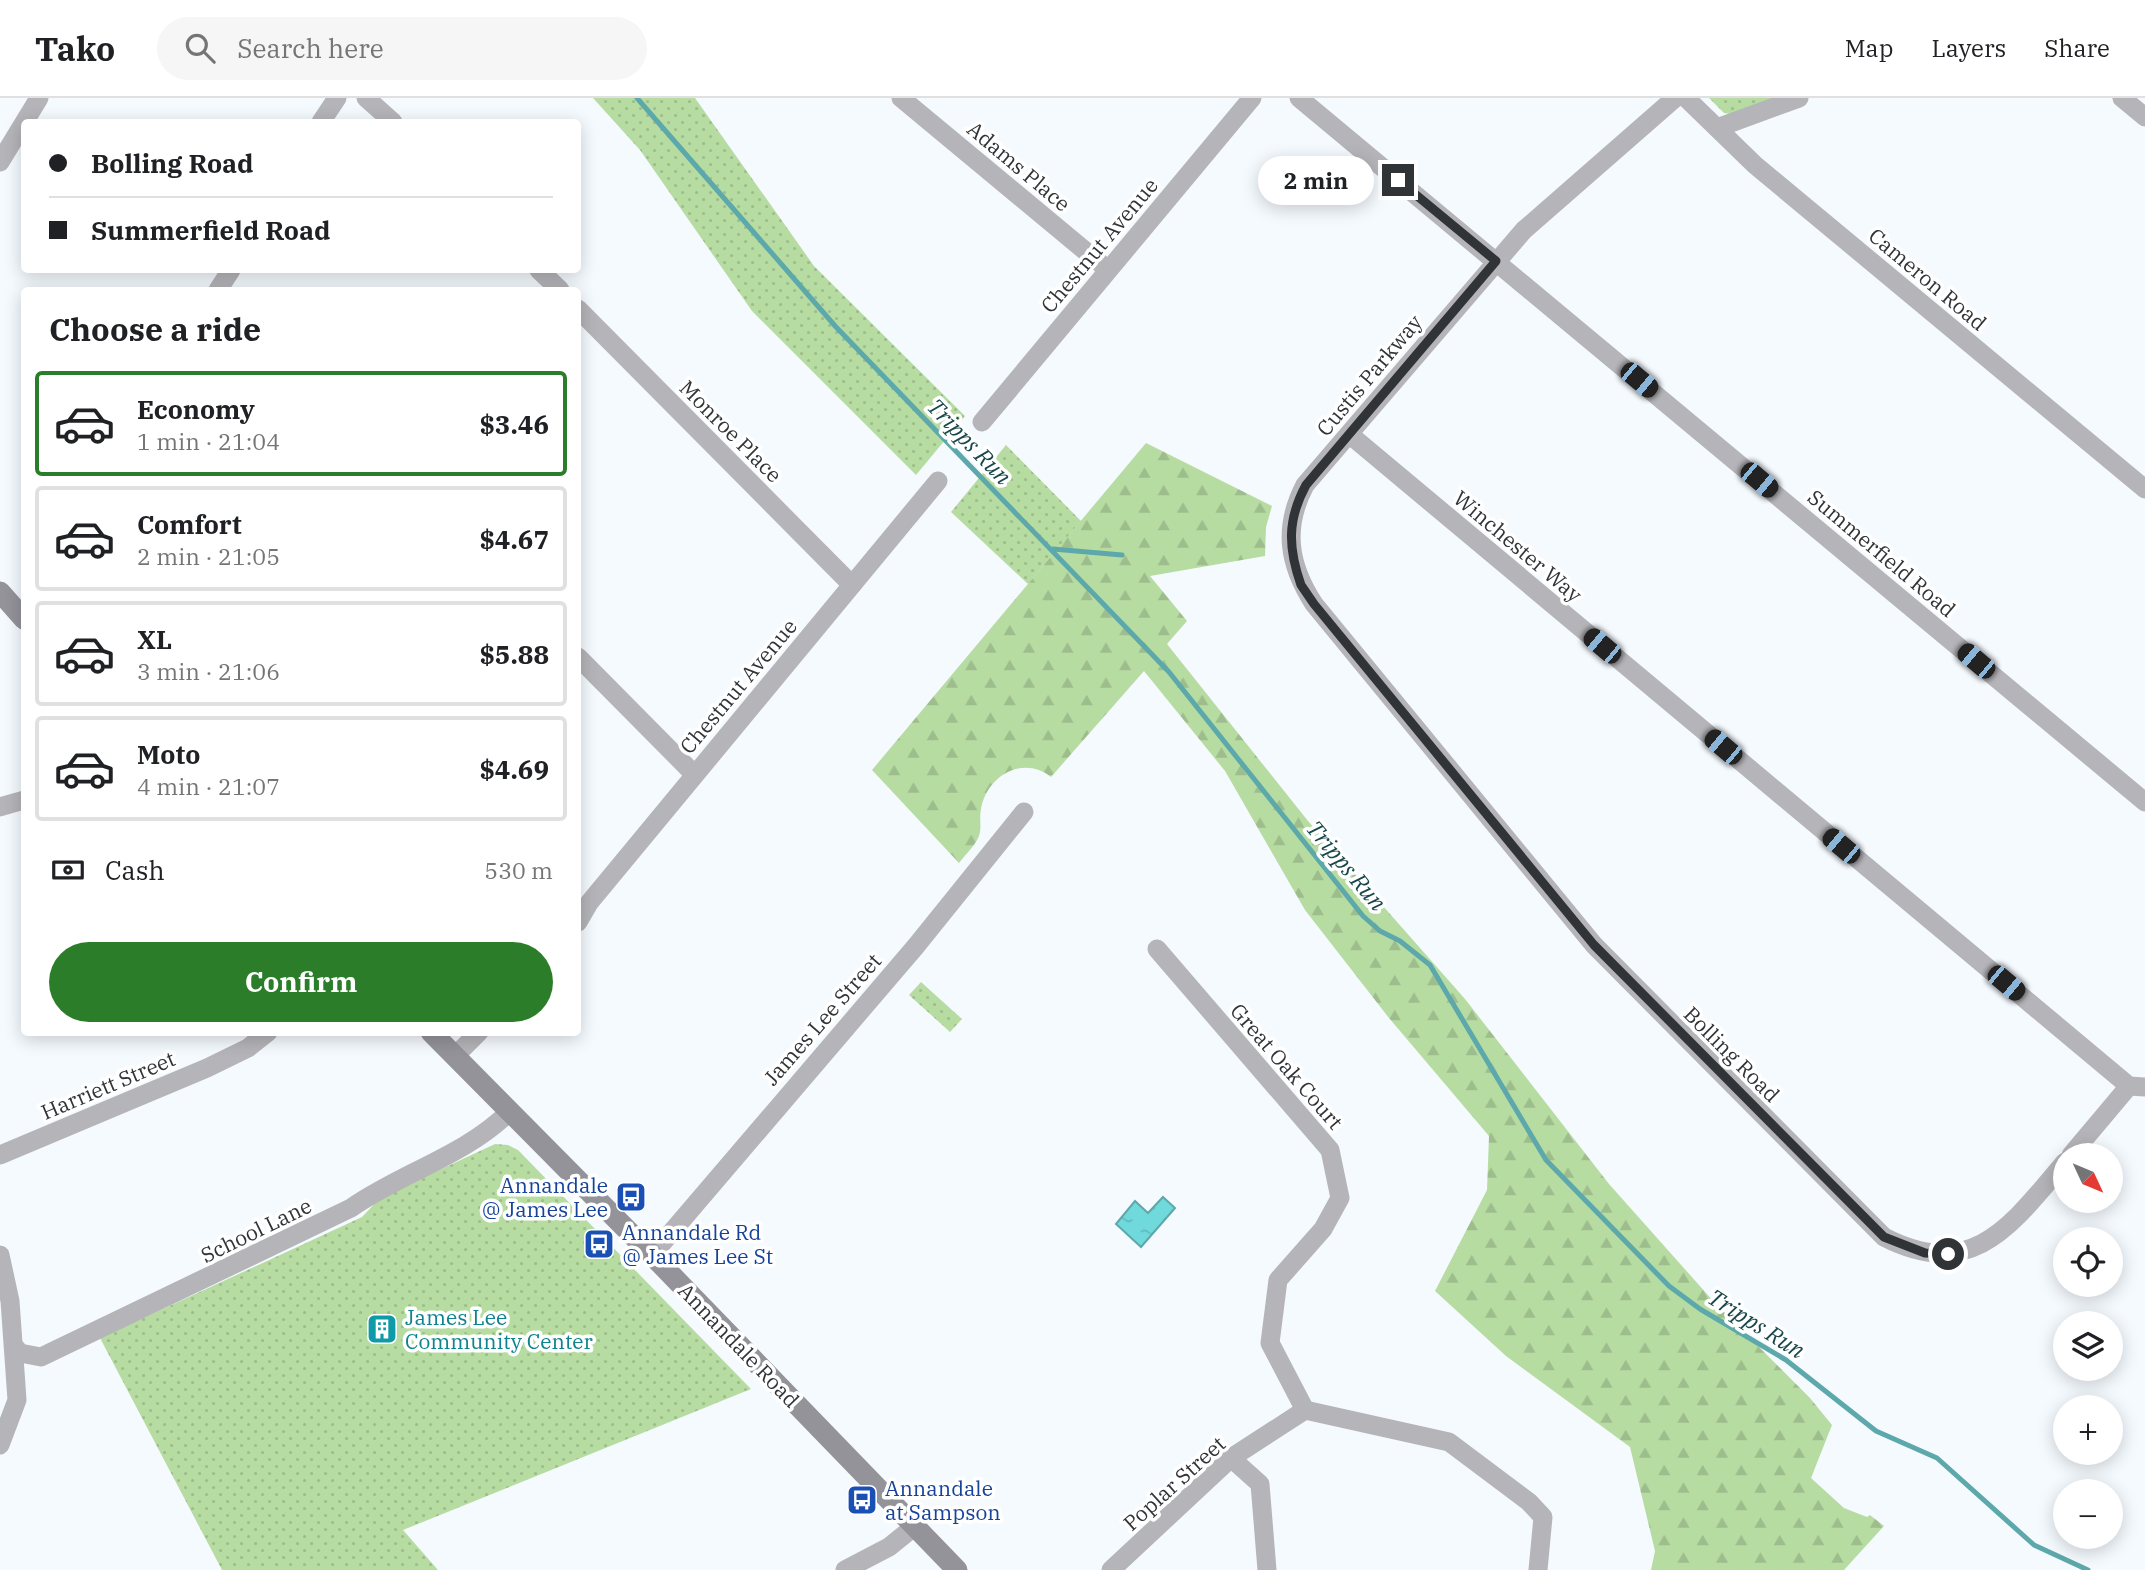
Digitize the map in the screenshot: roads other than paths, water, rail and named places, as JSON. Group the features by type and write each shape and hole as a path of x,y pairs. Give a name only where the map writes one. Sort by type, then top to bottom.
{"main road":[{"path":"0,592 21,610"},
{"name":"Annandale Road","path":"435,1036 957,1570"}],"street":[{"path":"26,119 39,98"},
{"path":"323,119 337,98"},
{"path":"366,98 390,119"},
{"name":"Adams Place","path":"901,98 1107,269"},
{"name":"Chestnut Avenue","path":"982,422 1252,98"},
{"name":"Summerfield Road","path":"1299,98 2145,802"},
{"name":"Custis Parkway","path":"1415,726 1301,585 1293,562 1290,541 1296,503 1306,485 1524,230 1675,98"},
{"name":"Cameron Road","path":"1686,98 1766,174 2145,489"},
{"path":"1717,128 1799,98"},
{"path":"2122,98 2145,117"},
{"path":"0,162 21,128"},
{"path":"542,273 556,287"},
{"name":"Monroe Place","path":"581,312 852,585"},
{"name":"Winchester Way","path":"1349,434 2137,1086"},
{"name":"Chestnut Avenue","path":"581,917 589,903 938,481"},
{"path":"581,660 694,775"},
{"name":"Bolling Road","path":"1415,726 1594,945 1884,1237 1925,1253 1948,1254 1969,1250 1990,1241 2009,1227 2053,1176"},
{"path":"0,807 21,801"},
{"name":"James Lee Street","path":"652,1255 916,946 1024,812"},
{"name":"Great Oak Court","path":"1157,949 1330,1150 1339,1198 1323,1229 1278,1280 1269,1343 1305,1410"},
{"name":"Harriett Street","path":"0,1155 206,1068 248,1048 263,1036"},
{"path":"455,1056 475,1036"},
{"path":"2082,1143 2137,1086"},
{"name":"School Lane","path":"14,1346 20,1353 41,1357 127,1318 351,1208 384,1185 485,1134 509,1112"},
{"path":"0,1255 10,1301 17,1400 0,1446"},
{"path":"1305,1410 1449,1442 1529,1502 1544,1517 1538,1570"},
{"name":"Poplar Street","path":"1111,1570 1201,1490 1231,1458 1305,1410"},
{"path":"1231,1458 1260,1484 1267,1570"},
{"path":"845,1570 890,1547 915,1525"}],"water":[{"path":"1163,1197 1175,1208 1141,1247 1116,1224 1135,1201 1148,1213"}],"waterway":[{"name":"Tripps Run","path":"637,98 836,327 1169,672 1363,916 1430,965 1546,1160 1669,1286 1700,1309 1786,1360 1876,1431 1937,1458 2034,1545 2088,1570"},
{"path":"1053,549 1122,555"}],"place":[{"name":"Annandale @ James Lee","path":"631,1197"},
{"name":"Annandale Rd @ James Lee St","path":"599,1244"},
{"name":"James Lee Community Center","path":"382,1329"},
{"name":"Annandale at Sampson","path":"862,1500"}]}
